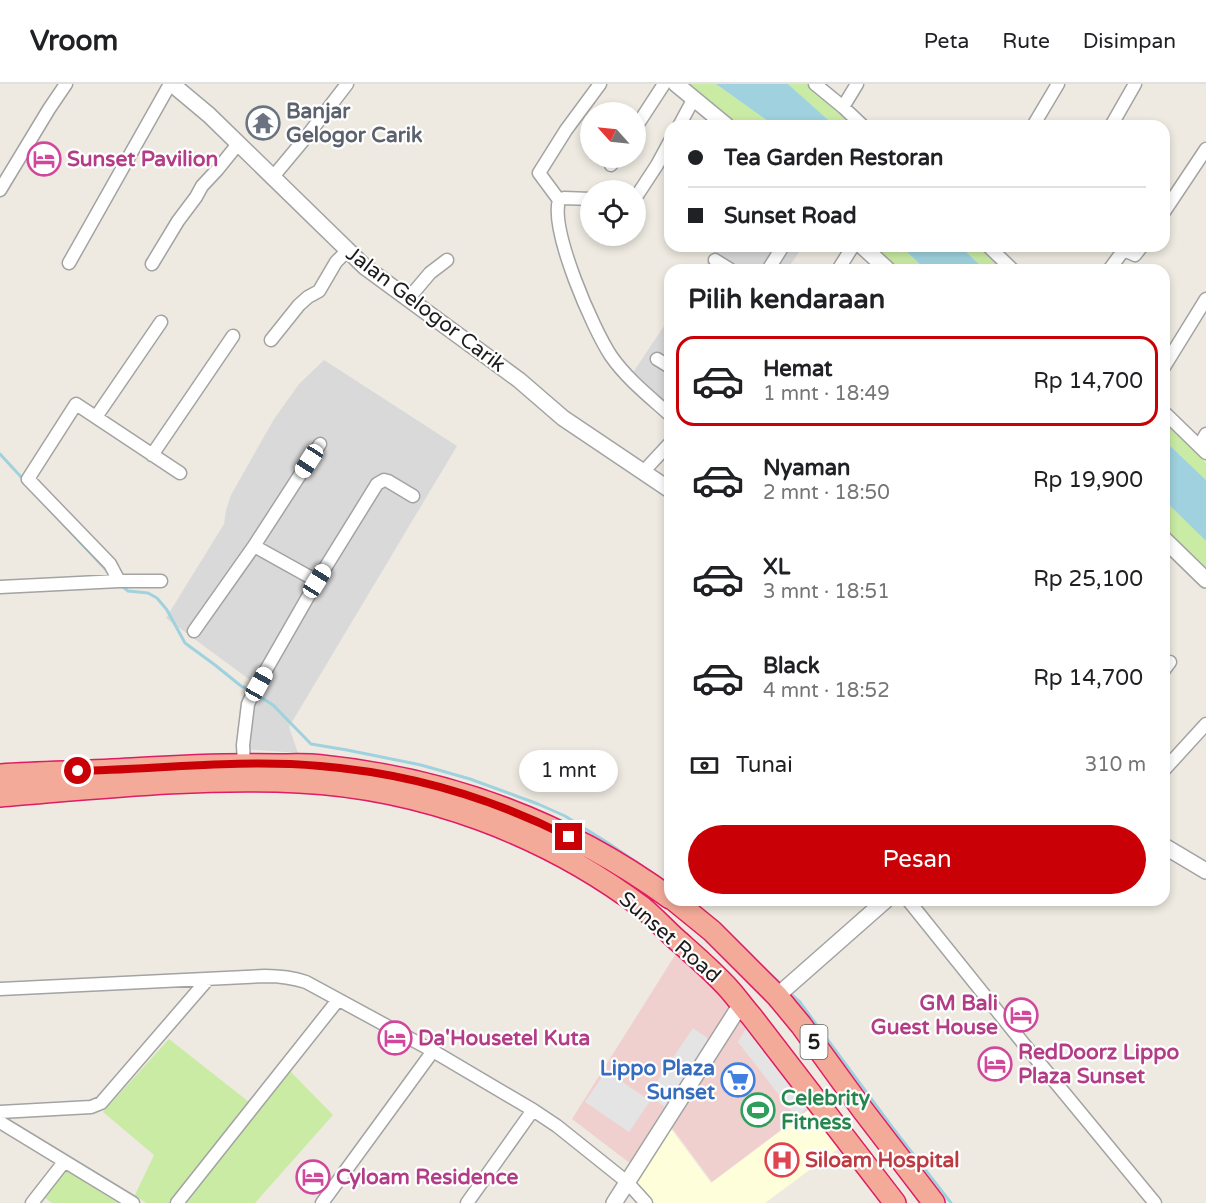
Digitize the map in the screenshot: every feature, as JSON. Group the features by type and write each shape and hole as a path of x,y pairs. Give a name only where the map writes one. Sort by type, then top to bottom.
{"highway":[{"name":"Sunset Road","path":"0,775 244,764 320,766 403,778 457,791 552,828 604,855 664,894"},
{"name":"Sunset Road","path":"0,796 224,781 290,782 369,789 475,817 515,833 595,874 645,910 729,989 895,1203"},
{"name":"Sunset Road","path":"681,906 712,931 777,996 801,1024 934,1203"}],"street":[{"path":"0,190 66,84"},
{"path":"69,263 171,84"},
{"name":"Jalan Gelogor Carik","path":"171,84 209,115 365,267 519,380 563,417 664,486"},
{"path":"272,178 347,84"},
{"path":"560,200 539,173 566,130 600,84"},
{"path":"646,112 664,84"},
{"path":"676,84 720,120"},
{"path":"815,84 857,120"},
{"path":"843,107 857,84"},
{"path":"1037,120 1058,84"},
{"path":"1114,120 1135,84"},
{"path":"682,120 694,98"},
{"path":"152,264 202,186 238,144"},
{"path":"1170,203 1206,149"},
{"path":"646,182 664,152"},
{"path":"560,200 580,199"},
{"path":"560,200 558,205 564,246 592,322 612,358 626,375 664,410"},
{"path":"271,340 299,305 319,291 336,262 348,250"},
{"path":"868,252 879,264"},
{"path":"994,252 1006,264"},
{"path":"408,299 430,273 447,260"},
{"path":"715,260 721,264"},
{"path":"1170,358 1206,299"},
{"path":"96,417 161,322"},
{"path":"152,455 233,336"},
{"path":"657,359 664,363"},
{"path":"119,581 110,564 28,478 76,404 180,473"},
{"path":"1170,418 1202,450"},
{"path":"1202,450 1206,435"},
{"path":"194,631 254,546 320,444"},
{"path":"644,471 664,449"},
{"path":"244,764 243,746 248,704 317,581 377,484 380,481 388,481 413,496"},
{"path":"1170,545 1206,580"},
{"path":"254,546 317,581"},
{"path":"0,586 161,581"},
{"path":"1170,763 1206,724"},
{"path":"1170,850 1206,872"},
{"path":"777,996 879,906"},
{"path":"913,906 1155,1203"},
{"path":"0,989 283,976 306,982 433,1051 533,1110 557,1126 627,1182 646,1203"},
{"path":"0,1112 91,1107 101,1103 208,979"},
{"path":"177,1203 338,1000"},
{"path":"614,1203 741,1004"},
{"path":"321,1203 433,1051"},
{"path":"467,1203 533,1110"},
{"path":"0,1122 134,1203"},
{"path":"32,1203 64,1162"}],"shaded area":[{"path":"714,252 799,252 791,264 706,264"},
{"path":"664,326 664,408 630,377"},
{"path":"324,360 457,446 289,727 298,753 244,749 250,680 166,618 224,524 231,495 274,419 299,384"},
{"path":"677,952 731,1007 631,1164 572,1119"},
{"name":"Lippo Plaza Sunset","path":"746,1011 810,1108 712,1182 672,1128"},
{"path":"748,1025 807,1108 796,1117 738,1042"},
{"path":"693,1028 710,1040 665,1107 652,1098 629,1132 585,1102 606,1071 646,1098"},
{"name":"Siloam Hospital","path":"810,1109 839,1148 765,1203 651,1203 639,1188 637,1182 671,1129 711,1183"}],"green space":[{"path":"687,84 716,84 767,120 734,120"},
{"path":"788,84 808,84 851,120 828,120"},
{"path":"880,252 907,252 920,264 893,264"},
{"path":"966,252 987,252 1000,264 979,264"},
{"path":"1170,425 1206,463 1206,480 1170,446"},
{"path":"1170,506 1206,541 1206,569 1170,533"},
{"path":"169,1039 254,1106 285,1066 333,1115 255,1203 146,1203 135,1195 154,1155 103,1112"},
{"path":"65,1169 118,1203 52,1203 45,1198"}],"water":[{"path":"716,84 788,84 828,120 767,120"},
{"path":"907,252 966,252 979,264 920,264"},
{"path":"1170,446 1206,480 1206,541 1170,506"}],"waterway":[{"path":"0,454 23,479"},
{"path":"49,509 110,574"},
{"path":"121,585 128,591 148,593 157,598 167,610 185,643 241,686 250,690"},
{"path":"256,694 273,705 311,744 421,765 470,779 538,804 565,816 664,881"},
{"path":"723,928 751,955"},
{"path":"770,974 783,986"},
{"path":"790,993 799,1001 951,1203"}],"place":[{"name":"Banjar Gelogor Carik","path":"263,123"},
{"name":"Sunset Pavilion","path":"44,159"},
{"name":"GM Bali Guest House","path":"1021,1015"},
{"name":"Da'Housetel Kuta","path":"395,1038"},
{"name":"RedDoorz Lippo Plaza Sunset","path":"995,1064"},
{"name":"Lippo Plaza Sunset","path":"738,1080"},
{"name":"Celebrity Fitness","path":"758,1110"},
{"name":"Siloam Hospital","path":"782,1160"},
{"name":"Cyloam Residence","path":"313,1177"}],"route":[{"path":"78,771 244,764 320,766 376,773 457,791 501,807 569,837"}]}
